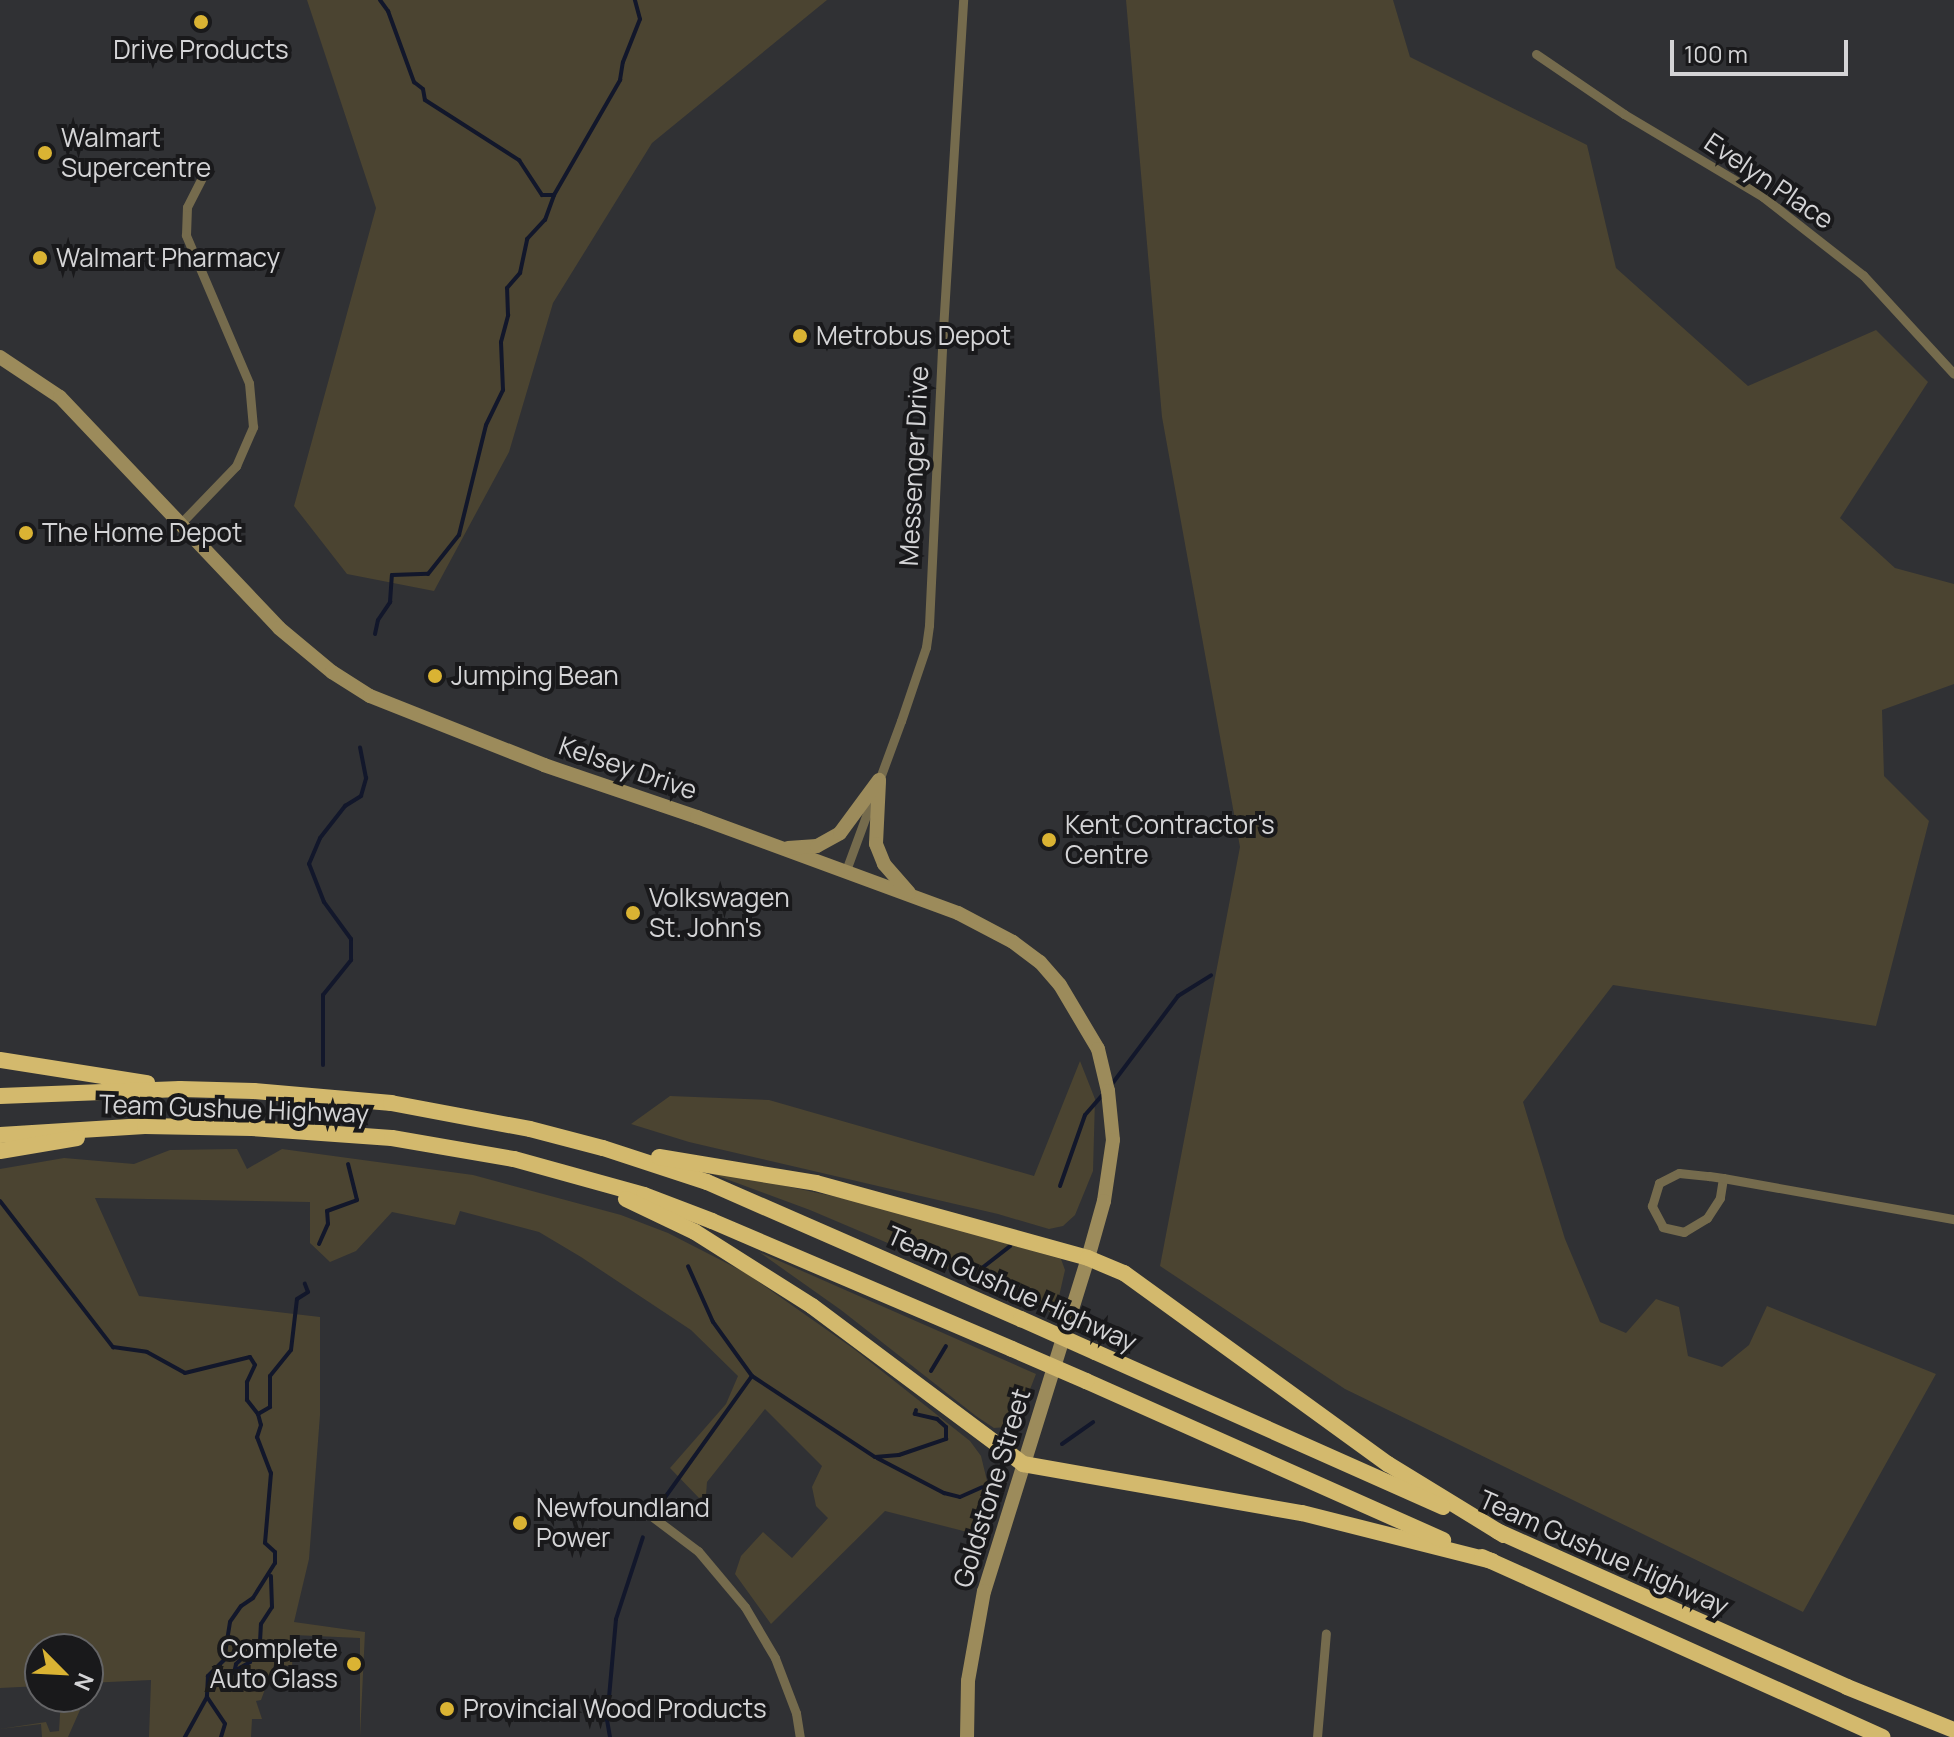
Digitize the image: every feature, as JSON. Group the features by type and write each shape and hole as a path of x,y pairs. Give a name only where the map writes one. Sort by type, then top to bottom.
{"highway":[{"path":"0,1060 180,1089"},
{"name":"Team Gushue Highway","path":"0,1096 180,1089 326,1096 391,1103 530,1129 603,1148 760,1204 1847,1687 1954,1730"},
{"path":"0,1151 145,1126"},
{"name":"Team Gushue Highway","path":"0,1135 145,1126 252,1128 392,1138 514,1159 574,1174 712,1221 1012,1349 1882,1737"},
{"path":"603,1148 816,1183 1088,1258 1124,1273 1388,1464 1504,1535"},
{"path":"574,1174 695,1232 741,1259 812,1306 1023,1464 1302,1513 1492,1561"}],"main road":[{"name":"Kelsey Drive","path":"0,357 60,397 279,628 332,672 370,696 544,765 912,896 977,922 1040,962 1082,1016 1098,1049 1108,1091 1113,1140 1104,1201 1088,1258"},
{"path":"779,849 817,846 829,840 850,822 879,780"},
{"path":"879,780 876,844 884,864 912,896"},
{"name":"Goldstone Street","path":"967,1737 968,1681 977,1621 993,1555 1088,1258"}],"street":[{"name":"Messenger Drive","path":"845,873 926,647 929,625 963,0"},
{"name":"Evelyn Place","path":"1536,54 1624,114 1763,197 1863,275 1954,374"},
{"path":"180,524 236,466 253,427 249,383 186,235 187,207 202,178"},
{"path":"1723,1178 1720,1198 1707,1218 1684,1232 1663,1227 1652,1206 1659,1183 1679,1173 1723,1178 1954,1219"},
{"path":"638,1506 698,1551 745,1607 775,1658 796,1713 800,1737"},
{"path":"1317,1737 1326,1633"}],"shaded area":[{"path":"307,0 827,0 652,143 553,303 509,452 434,591 347,574 294,506 376,208"},
{"path":"1126,0 1393,0 1410,57 1587,145 1616,268 1748,386 1876,330 1928,382 1840,518 1895,568 1954,584 1954,684 1882,710 1884,776 1929,821 1876,1026 1613,985 1523,1102 1565,1239 1600,1322 1626,1333 1656,1299 1679,1307 1688,1356 1722,1367 1749,1345 1767,1306 1936,1374 1803,1612 1345,1389 1160,1266 1240,847 1162,417"},
{"path":"1080,1061 1095,1099 1093,1171 1075,1215 1063,1226 1049,1229 998,1214 689,1142 631,1124 670,1096 769,1100 1034,1176"},
{"path":"237,1149 247,1169 282,1149 473,1175 621,1215 668,1233 746,1273 854,1349 970,1441 981,1456 989,1489 987,1537 885,1511 771,1624 735,1574 741,1556 763,1532 792,1558 828,1518 816,1506 812,1487 822,1466 765,1409 707,1482 706,1495 699,1498 670,1468 726,1404 738,1376 691,1330 581,1257 539,1232 460,1211 455,1225 392,1212 356,1251 330,1262 310,1243 310,1202 95,1198 139,1296 320,1317 320,1415 309,1559 294,1622 365,1632 360,1737 360,1638 294,1635 292,1666 274,1665 261,1700 256,1701 262,1719 252,1719 251,1737 149,1737 151,1680 104,1682 104,1633 24,1633 24,1687 0,1688 0,1169 64,1158 134,1164 170,1150"},
{"path":"691,1166 865,1203 1061,1259 1065,1270 1055,1314 810,1210"},
{"path":"759,1252 1036,1374 1018,1420 1007,1427 994,1428 841,1310"},
{"path":"60,1713 79,1713 68,1737 42,1737 41,1724 0,1729 46,1722 50,1732 59,1731"}],"waterway":[{"path":"380,0 388,11 414,82 423,89 425,100 519,160 542,195 554,195"},
{"path":"375,634 378,620 390,602 392,575 428,574 459,535 486,425 503,390 501,342 508,315 507,288 520,273 527,239 545,220 554,195 620,80 623,62 640,19 635,0"},
{"path":"323,1065 323,995 351,960 351,939 324,902 309,864 320,838 345,806 361,796 366,778 360,748"},
{"path":"1112,1084 1178,996 1211,975"},
{"path":"1060,1186 1085,1115 1104,1093"},
{"path":"319,1244 328,1224 327,1211 357,1200 348,1164"},
{"path":"0,1201 113,1347 147,1352 185,1373 250,1357 255,1365 247,1382 247,1400 258,1414 261,1425 257,1437 271,1473 265,1543 275,1552 275,1563 253,1598 241,1606 230,1622 224,1660 208,1676 207,1697 185,1737"},
{"path":"982,1268 1010,1246"},
{"path":"661,1503 752,1376 713,1322 688,1266"},
{"path":"258,1414 270,1407 270,1376 291,1350 297,1299 308,1292 305,1284"},
{"path":"931,1371 946,1346"},
{"path":"752,1376 875,1457 899,1455 946,1439 946,1427 937,1419 915,1414 916,1410"},
{"path":"1062,1444 1093,1422"},
{"path":"877,1458 944,1493 960,1497 982,1487"},
{"path":"610,1737 607,1720 616,1619 643,1537"},
{"path":"214,1671 234,1673 236,1664 260,1642 261,1624 272,1607 271,1576"},
{"path":"238,1669 250,1662 255,1649"},
{"path":"207,1697 225,1724 221,1737"}],"place":[{"name":"Drive Products","path":"201,22"},
{"name":"Walmart Supercentre","path":"45,153"},
{"name":"Walmart Pharmacy","path":"40,258"},
{"name":"Metrobus Depot","path":"800,336"},
{"name":"The Home Depot","path":"26,533"},
{"name":"Jumping Bean","path":"435,676"},
{"name":"Kent Contractor's Centre","path":"1049,840"},
{"name":"Volkswagen St. John's","path":"633,913"},
{"name":"Newfoundland Power","path":"520,1523"},
{"name":"Complete Auto Glass","path":"354,1664"},
{"name":"Provincial Wood Products","path":"447,1709"}]}
